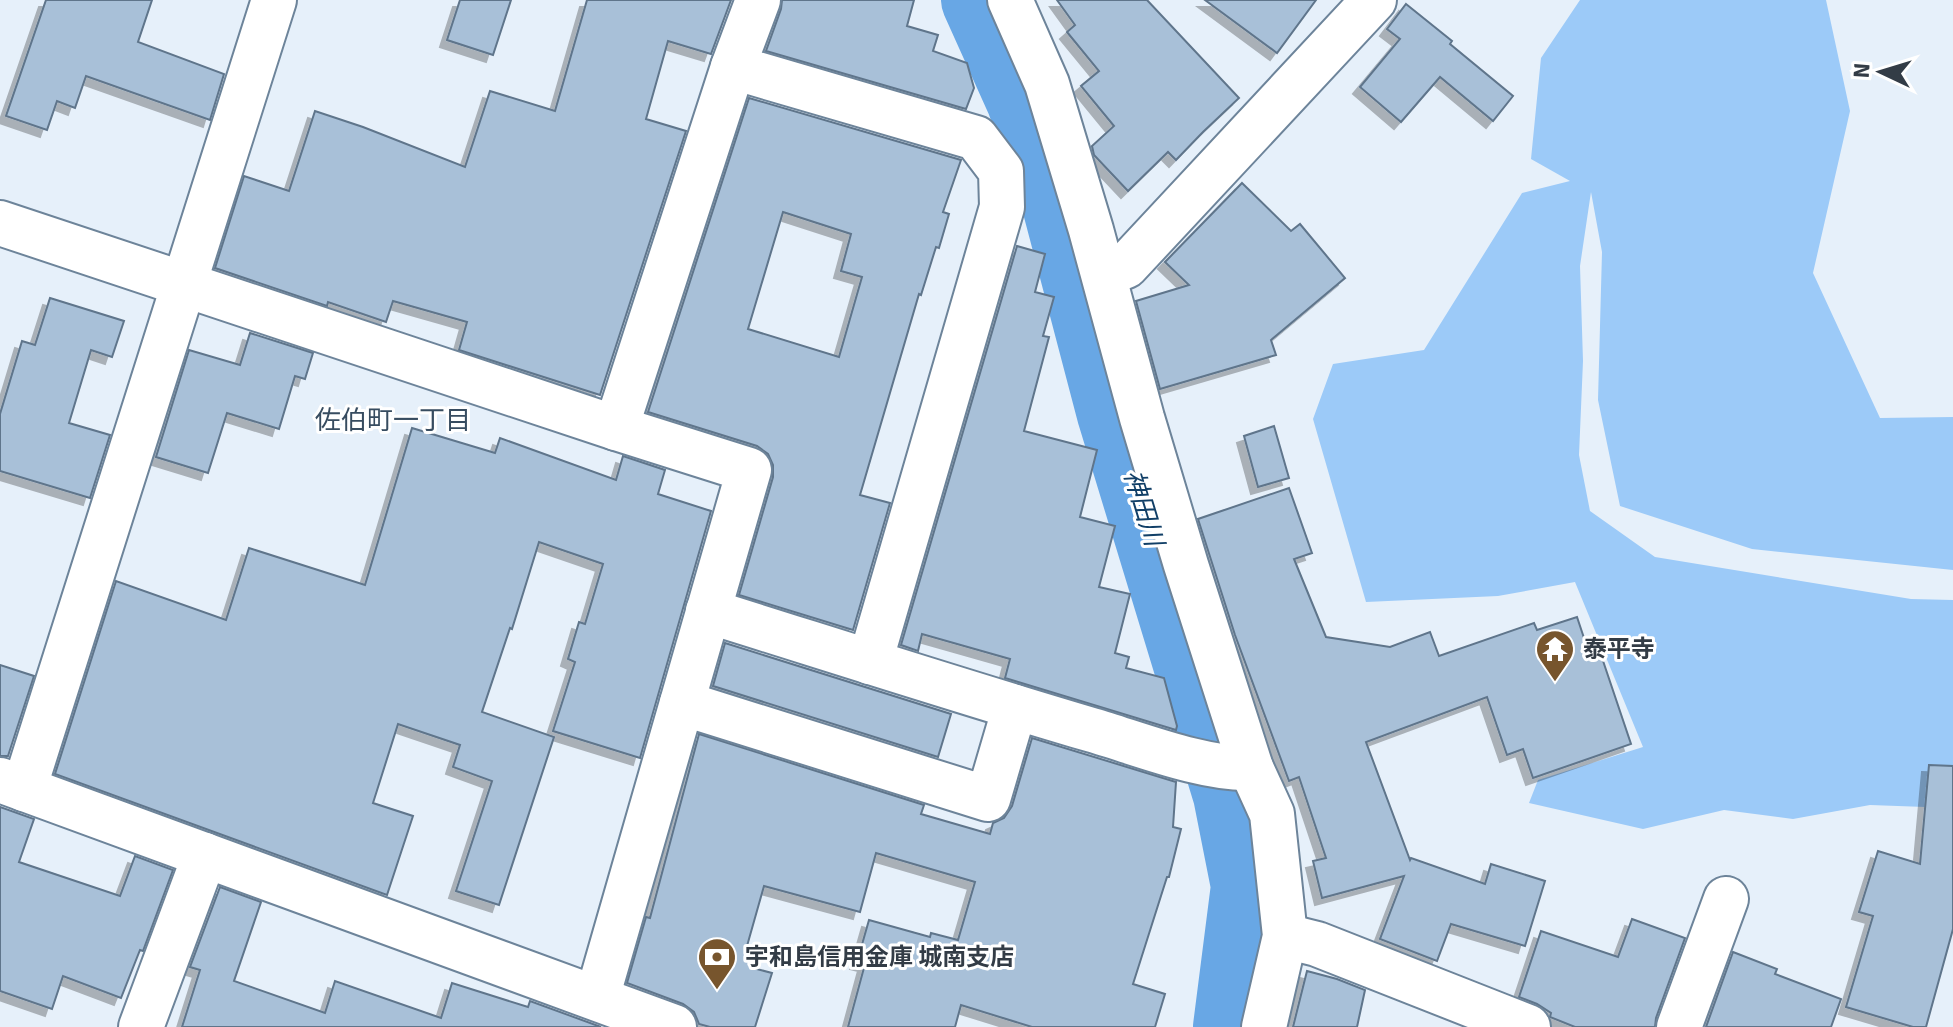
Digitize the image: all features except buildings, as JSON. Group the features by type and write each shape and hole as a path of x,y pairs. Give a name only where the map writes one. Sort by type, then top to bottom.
{"street":[{"path":"274,0 185,284 12,785 674,1027"},
{"path":"616,428 733,67 758,0"},
{"path":"1010,0 1047,84 1104,275 1186,565 1232,766 1272,814 1285,936 1264,1027"},
{"path":"1104,275 1126,266 1374,0"},
{"path":"733,67 976,138 1001,171 1002,207 870,662"},
{"path":"0,223 749,470 597,998"},
{"path":"708,611 1015,707 1232,766"},
{"path":"682,703 988,799 1015,707"},
{"path":"141,1027 205,855"},
{"path":"1679,1027 1726,899"},
{"path":"1285,936 1317,944 1528,1027"}],"shaded area":[{"path":"1580,0 1826,0 1850,111 1813,273 1880,418 1953,417 1953,570 1752,549 1620,506 1598,400 1602,252 1591,192 1580,266 1583,361 1579,455 1590,511 1655,557 1911,599 1953,600 1953,808 1870,805 1793,819 1724,810 1643,829 1529,803 1538,780 1643,747 1575,582 1498,596 1366,602 1313,419 1333,364 1424,350 1522,193 1570,181 1531,159 1541,58"}],"waterway":[{"name":"神田川","path":"978,0 1023,100 1052,178 1114,414 1230,795 1248,886 1230,1027"}],"place":[{"name":"泰平寺","path":"1555,683"},
{"name":"宇和島信用金庫 城南支店","path":"717,991"}],"district":[{"name":"佐伯町一丁目","path":"393,421"}]}
